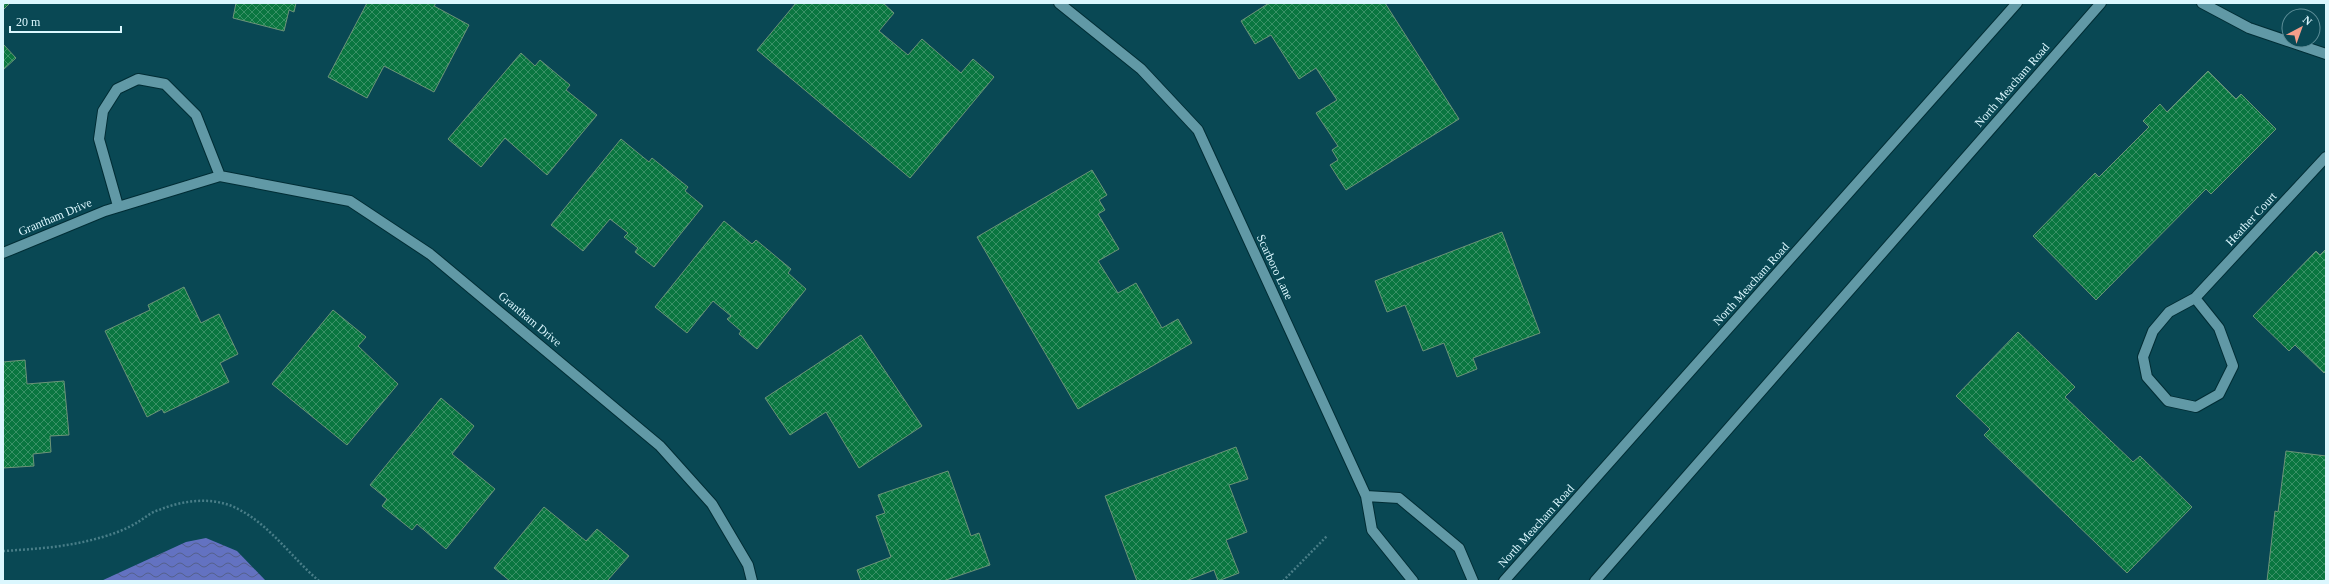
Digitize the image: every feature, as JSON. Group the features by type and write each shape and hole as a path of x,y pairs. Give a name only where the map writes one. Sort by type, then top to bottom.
{"street":[{"name":"Scarboro Lane","path":"1059,3 1141,69 1198,130 1366,496 1372,530 1413,581"},
{"name":"North Meacham Road","path":"1504,581 2017,3"},
{"name":"North Meacham Road","path":"1595,581 2101,3"},
{"path":"2202,3 2249,28 2326,54"},
{"path":"118,206 99,139 103,111 117,89 138,79 165,84 196,114 220,176"},
{"name":"Heather Court","path":"2195,298 2220,328 2233,366 2219,394 2196,407 2168,401 2147,377 2143,357 2153,331 2169,312 2195,298 2326,157"},
{"name":"Grantham Drive","path":"3,253 118,206 220,176 350,201 430,254 660,446 712,504 748,565 752,581"},
{"path":"1366,496 1399,498 1459,548 1473,581"}],"path":[{"path":"3,551 59,548 101,538 136,523 158,510 201,500 222,502 239,509 270,533 299,564 319,581"},
{"path":"1283,581 1327,536"}],"water":[{"path":"206,538 237,551 266,581 101,581 186,542"}],"building":[{"path":"3,3 10,3 3,10"},
{"path":"236,3 296,3 294,12 289,10 284,31 233,18"},
{"path":"367,3 436,3 434,6 469,25 434,92 384,66 367,98 328,77"},
{"path":"796,3 883,3 894,13 879,31 908,55 922,39 961,73 973,59 994,77 910,178 757,50"},
{"path":"1269,3 1385,3 1459,119 1346,190 1330,165 1338,160 1332,150 1338,146 1316,113 1337,100 1316,68 1299,79 1271,35 1255,44 1241,21"},
{"path":"3,44 16,58 3,70"},
{"path":"521,53 535,66 540,60 570,85 566,90 597,115 547,175 505,138 481,167 448,139"},
{"path":"2208,71 2236,99 2241,94 2276,129 2211,194 2206,189 2096,300 2033,236 2095,173 2099,177 2149,127 2143,121 2160,104 2167,112"},
{"path":"621,139 649,162 652,158 688,187 685,191 703,206 654,267 635,252 638,248 624,237 628,233 610,219 583,251 551,225"},
{"path":"1092,170 1107,195 1099,200 1105,210 1098,214 1119,249 1098,261 1118,293 1136,283 1162,328 1178,319 1192,343 1078,409 977,237"},
{"path":"724,221 752,244 756,240 791,269 788,273 806,289 757,349 739,334 741,331 727,319 731,316 713,301 687,333 655,307"},
{"path":"1502,232 1540,333 1473,358 1477,369 1457,377 1444,343 1423,351 1405,305 1387,312 1375,281"},
{"path":"2326,249 2326,371 2324,373 2295,345 2289,351 2253,316 2316,251 2320,255"},
{"path":"184,287 201,323 219,314 238,354 220,363 229,382 164,413 162,409 147,417 105,331 150,310 148,305"},
{"path":"333,310 366,337 358,346 398,384 347,445 272,384"},
{"path":"2018,332 2075,387 2065,397 2133,462 2140,456 2192,507 2127,573 1984,435 1990,429 1956,396"},
{"path":"861,335 922,426 859,468 826,412 790,435 765,398"},
{"path":"25,360 27,384 64,381 69,435 50,436 51,452 33,454 34,466 3,468 3,362"},
{"path":"441,398 474,426 452,454 495,489 446,549 417,524 412,530 382,506 387,499 370,485"},
{"path":"1236,447 1248,479 1229,485 1247,532 1226,540 1239,573 1218,581 1214,570 1186,581 1137,581 1105,496"},
{"path":"2286,451 2326,456 2326,581 2267,581 2275,511 2278,512"},
{"path":"948,471 971,536 979,533 990,565 943,581 861,581 857,570 891,557 876,516 885,513 878,495"},
{"path":"544,507 586,541 597,529 629,556 607,581 510,581 494,568"}]}
